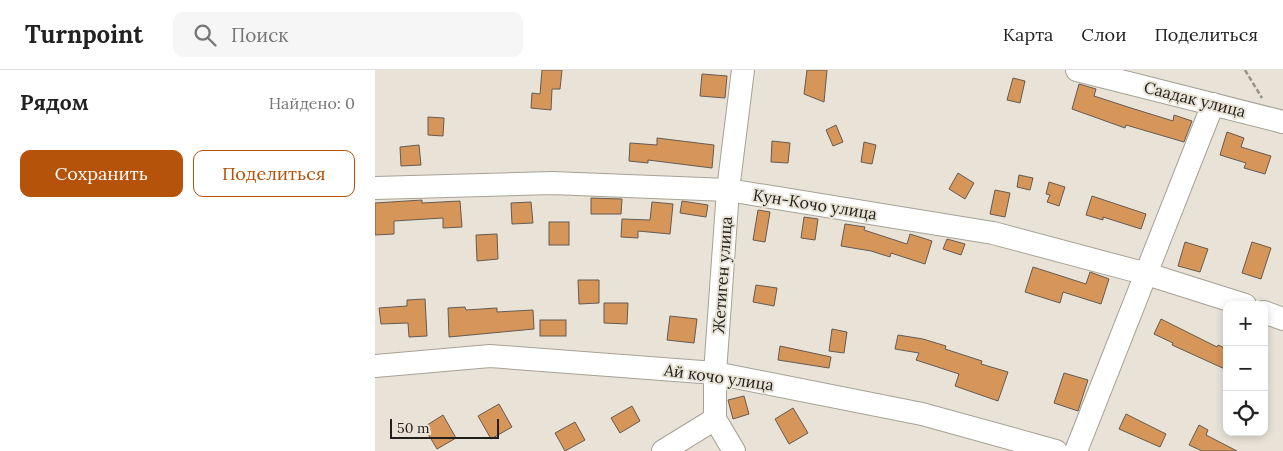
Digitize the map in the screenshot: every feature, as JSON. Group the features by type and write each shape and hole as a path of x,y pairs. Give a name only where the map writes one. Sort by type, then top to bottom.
{"street":[{"name":"Жетиген улица","path":"715,418 715,373 728,190 743,70"},
{"name":"Саадак улица","path":"1077,70 1283,122"},
{"path":"1076,451 1213,104"},
{"name":"Кун-Кочо улица","path":"375,188 552,183 728,190 993,233 1147,274 1232,301"},
{"path":"1268,313 1283,319"},
{"name":"Ай кочо улица","path":"375,366 490,356 715,373 922,414 1056,451"},
{"path":"663,451 715,418 734,451"}],"path":[{"path":"1245,70 1263,99"}],"building":[{"path":"542,70 562,70 560,89 552,89 551,110 531,108 532,93 540,94"},
{"path":"807,70 827,70 824,102 804,94"},
{"path":"702,74 727,76 725,98 700,96"},
{"path":"1013,78 1025,81 1020,103 1007,100"},
{"path":"1079,84 1096,89 1094,96 1173,121 1174,115 1192,121 1184,142 1126,125 1125,128 1072,109"},
{"path":"428,117 444,118 443,136 428,135"},
{"path":"836,125 843,142 833,146 826,130"},
{"path":"1227,132 1244,138 1241,147 1271,156 1265,174 1244,168 1246,163 1220,155"},
{"path":"657,138 714,145 712,168 648,160 648,163 629,161 630,143 657,145"},
{"path":"772,141 790,143 788,163 771,162"},
{"path":"864,142 876,145 872,164 861,162"},
{"path":"419,145 421,165 401,166 400,147"},
{"path":"958,173 974,183 965,199 949,189"},
{"path":"1019,175 1033,178 1030,190 1017,187"},
{"path":"1049,182 1065,187 1059,206 1047,202 1050,195 1046,194"},
{"path":"995,190 1010,193 1005,217 990,214"},
{"path":"1092,196 1146,214 1141,229 1103,217 1103,220 1086,215"},
{"path":"591,198 622,199 621,214 591,214"},
{"path":"422,200 422,203 460,201 462,227 443,228 443,218 394,221 394,234 375,235 375,203"},
{"path":"682,201 708,205 706,217 680,213"},
{"path":"531,202 533,223 512,224 511,203"},
{"path":"652,202 673,204 670,234 638,231 638,238 621,237 622,219 650,220"},
{"path":"758,210 770,212 765,242 753,240"},
{"path":"804,217 818,219 815,240 801,238"},
{"path":"549,222 569,222 569,245 549,245"},
{"path":"845,224 865,227 864,230 907,244 910,234 932,241 925,264 891,253 890,257 871,251 841,246"},
{"path":"497,234 498,259 477,261 476,235"},
{"path":"947,239 965,244 961,255 943,249"},
{"path":"1185,242 1208,249 1200,272 1178,266"},
{"path":"1252,242 1271,248 1261,279 1242,273"},
{"path":"1033,267 1086,284 1090,272 1109,279 1101,304 1063,292 1060,303 1025,292"},
{"path":"578,280 599,280 599,303 579,304"},
{"path":"756,285 777,288 774,306 753,302"},
{"path":"425,299 427,336 409,337 408,323 381,324 379,308 407,306 407,300"},
{"path":"604,303 628,303 627,324 604,323"},
{"path":"465,307 466,310 497,308 497,312 533,310 534,329 449,337 448,308"},
{"path":"670,316 697,319 694,343 667,340"},
{"path":"1161,319 1217,347 1218,345 1223,347 1223,368 1172,345 1173,343 1154,334"},
{"path":"540,320 566,320 566,336 540,336"},
{"path":"832,329 847,332 844,353 829,351"},
{"path":"898,335 923,339 946,346 945,349 982,361 981,364 1008,372 998,401 955,386 959,374 916,360 919,353 895,349"},
{"path":"780,346 831,357 829,368 778,360"},
{"path":"1064,373 1088,380 1078,411 1054,403"},
{"path":"744,396 749,414 733,419 728,400"},
{"path":"499,404 512,427 491,439 478,416"},
{"path":"632,406 640,421 620,433 611,418"},
{"path":"793,408 808,433 789,444 775,419"},
{"path":"1126,414 1166,434 1160,447 1119,429"},
{"path":"443,415 456,438 437,449 424,427"},
{"path":"575,422 585,440 565,451 555,433"},
{"path":"1199,425 1208,430 1206,435 1237,451 1202,451 1189,445"}]}
